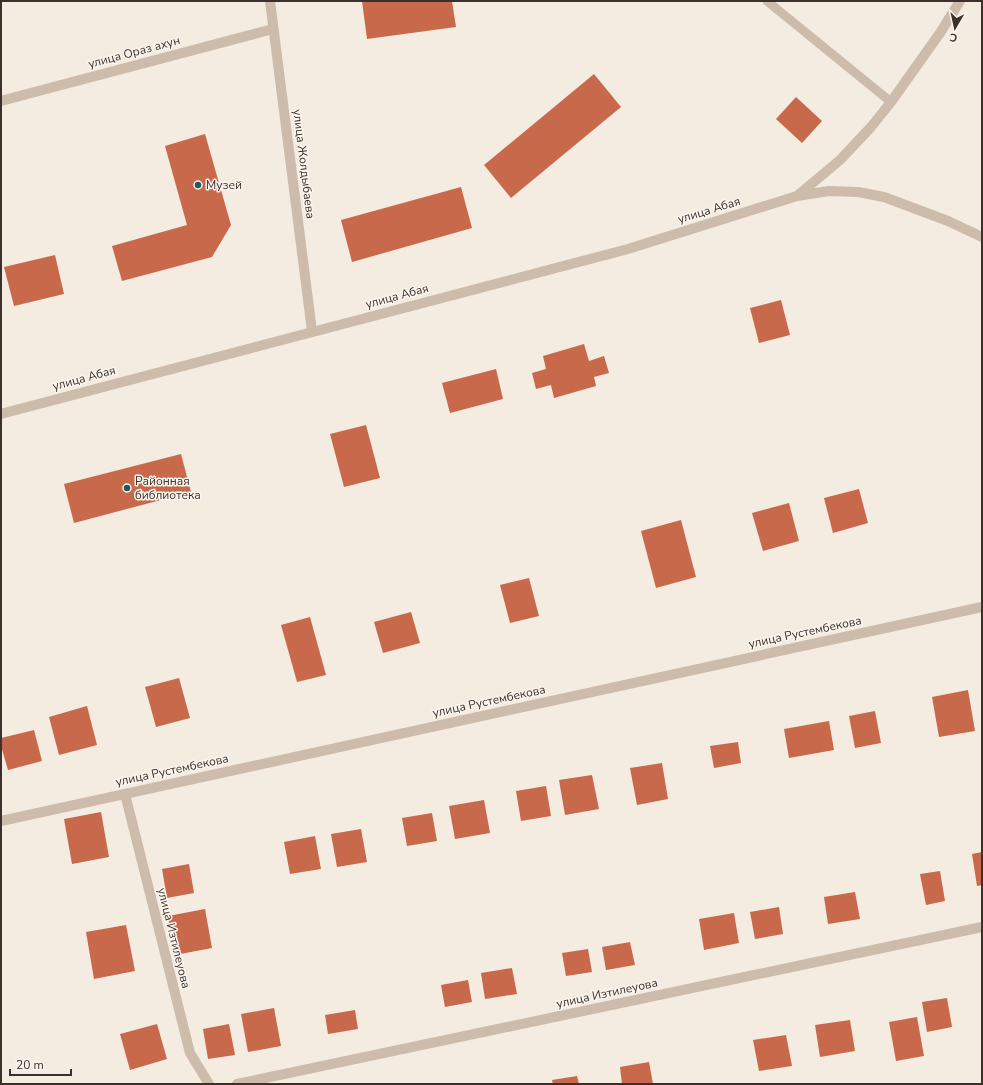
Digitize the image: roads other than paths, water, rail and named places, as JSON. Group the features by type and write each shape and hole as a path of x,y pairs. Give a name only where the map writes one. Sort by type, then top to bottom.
{"street":[{"name":"улица Жолдыбаева","path":"270,1 312,331"},
{"path":"797,196 840,160 871,127 891,102 940,33 960,1"},
{"name":"улица Ораз ахун","path":"1,101 273,29"},
{"path":"797,196 836,192 858,192 884,197 948,220 982,237"},
{"name":"улица Абая","path":"1,414 628,249 797,196"},
{"name":"улица Рустембекова","path":"1,821 982,607"},
{"name":"улица Изтилеуова","path":"125,794 190,1053 209,1084"},
{"name":"улица Изтилеуова","path":"237,1084 982,927"}],"lane":[{"path":"767,1 891,102"}],"place":[{"name":"Музей","path":"198,185"},
{"name":"Районная библиотека","path":"127,488"}]}
